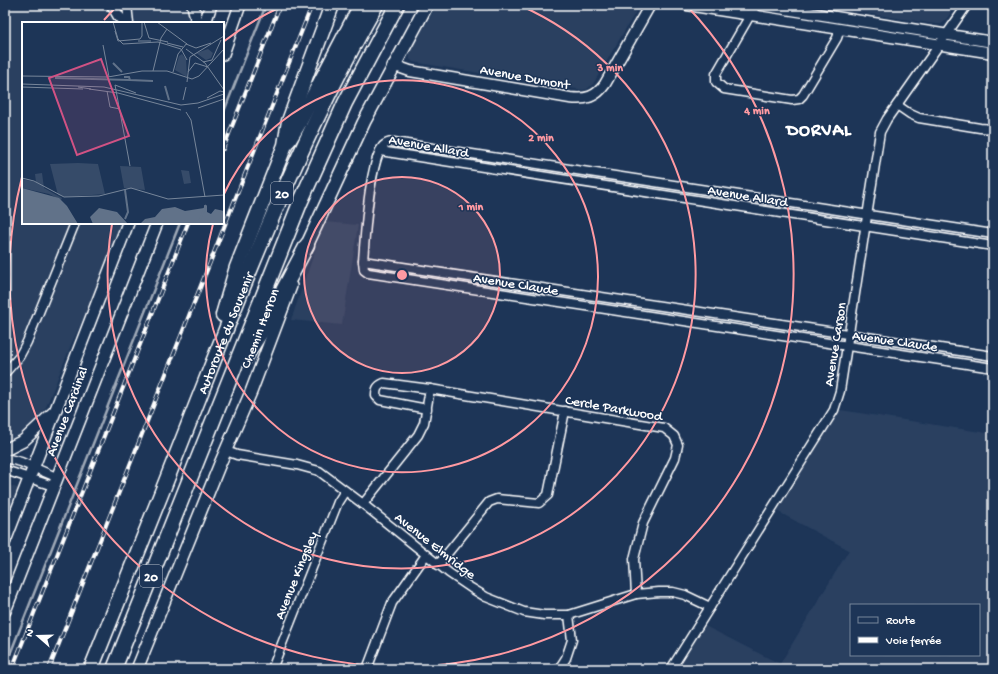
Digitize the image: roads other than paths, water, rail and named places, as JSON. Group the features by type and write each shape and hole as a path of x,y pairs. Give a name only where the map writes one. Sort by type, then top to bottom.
{"highway":[{"path":"203,388 236,267 285,145 290,122 332,5"},
{"path":"285,145 298,125 361,5"},
{"name":"Autoroute du Souvenir","path":"91,669 251,265 282,193 332,87 376,5"},
{"name":"Autoroute du Souvenir","path":"114,669 288,230 317,164 358,79 397,5"},
{"path":"227,384 261,332 307,245"}],"main road":[{"path":"193,5 197,22"},
{"path":"204,22 211,5"},
{"path":"224,51 240,5"},
{"name":"Chemin Herron","path":"137,669 251,392 307,245 364,122 393,65 427,5"},
{"name":"Avenue Cardinal","path":"5,541 128,224"},
{"name":"Avenue Cardinal","path":"5,611 157,224"},
{"path":"5,450 23,441 56,409"}],"street":[{"path":"112,5 118,16 127,22"},
{"path":"127,5 128,22"},
{"name":"Avenue Dumont","path":"393,65 410,71 570,98 589,98 597,93 605,84 650,5"},
{"path":"687,5 993,53"},
{"path":"756,5 716,74 716,82 724,89 792,100 799,99 803,95 833,44 840,28"},
{"path":"760,5 993,42"},
{"name":"Avenue Carson","path":"671,669 834,410 840,391 879,135 885,122 967,5"},
{"path":"897,105 919,118 993,129"},
{"name":"Avenue Allard","path":"380,151 386,144 394,142 993,234"},
{"path":"363,261 368,202 380,151"},
{"name":"Avenue Allard","path":"380,151 993,246"},
{"path":"550,178 552,166"},
{"path":"702,201 703,189"},
{"path":"5,373 18,357 27,342 75,224"},
{"name":"Avenue Claude","path":"993,356 363,261 364,270 368,273 993,368"},
{"path":"674,320 676,308"},
{"name":"Cercle Parkwood","path":"427,409 380,400 376,396 376,390 378,386 384,383 430,389 664,428 674,436 678,444 675,458 643,523 634,559 636,594"},
{"path":"363,504 418,435 424,423 430,389"},
{"path":"438,565 489,502 497,499 539,503 548,495 565,411"},
{"name":"Avenue Elmridge","path":"226,451 313,468 324,474 363,504 448,573 486,597 524,612 544,615 569,615 636,594 659,592 673,592 685,595 710,607"},
{"path":"5,458 21,462 32,473"},
{"path":"5,470 32,473 55,482"},
{"name":"Avenue Kingsley","path":"272,669 338,502 345,491"},
{"path":"367,669 392,603 426,555"},
{"path":"559,669 566,658 572,640 569,615"}],"waterway":[{"path":"224,111 266,5"},
{"path":"5,667 180,224"}],"railway":[{"path":"224,146 280,5"},
{"path":"49,669 312,5"},
{"path":"12,669 188,224"}],"district":[{"name":"DORVAL","path":"819,129"}]}
